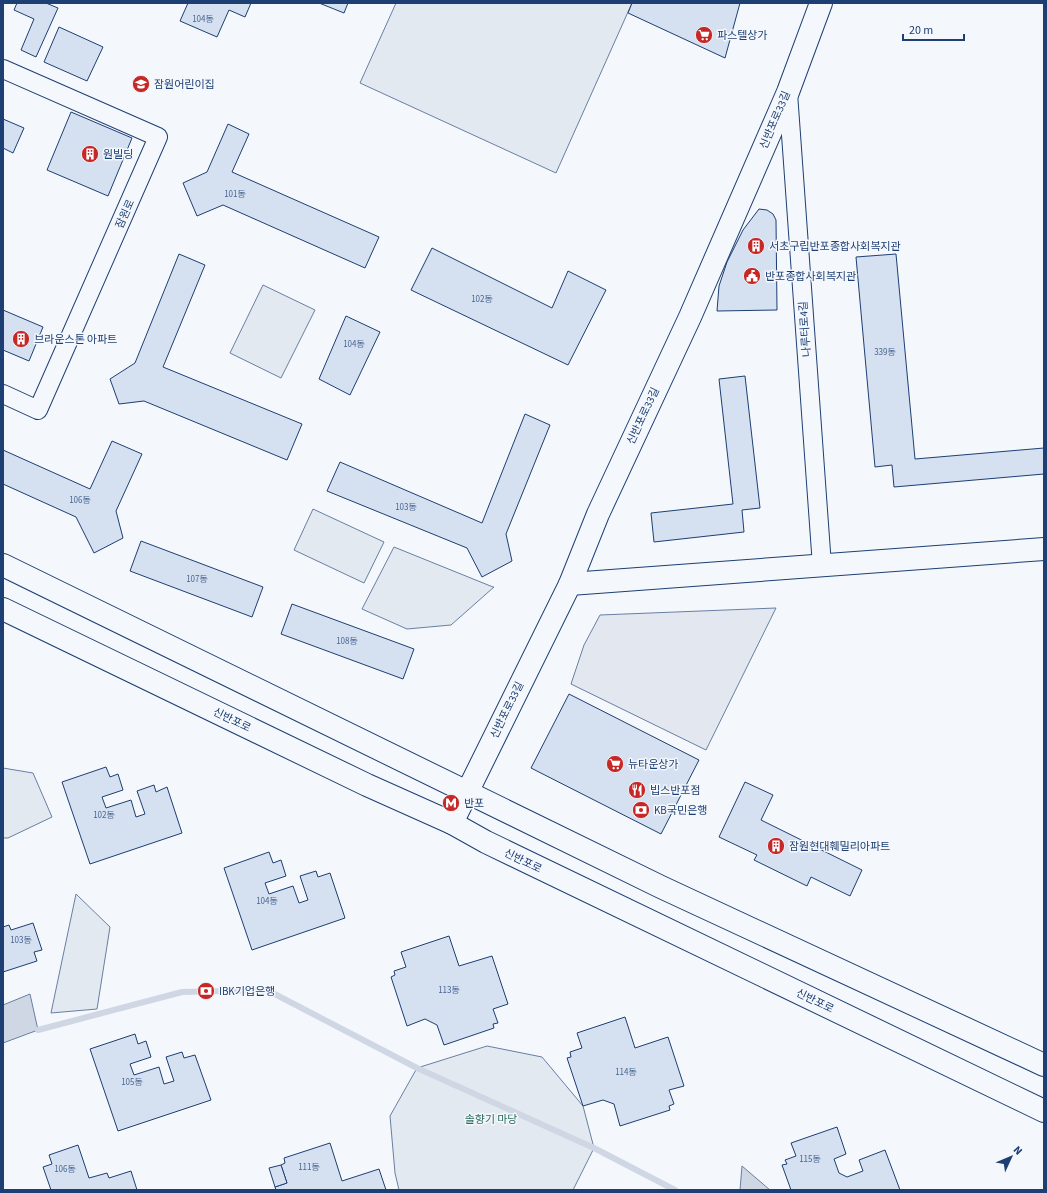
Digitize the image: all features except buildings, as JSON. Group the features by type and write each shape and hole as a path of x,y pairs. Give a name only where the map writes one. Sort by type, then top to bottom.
{"main road":[{"name":"신반포로33길","path":"452,823 570,584 598,514 690,317 788,92 821,3"},
{"path":"570,584 1044,548"},
{"path":"3,565 661,887 1044,1065"},
{"name":"신반포로","path":"3,610 367,785 452,823 486,842 1044,1111"}],"street":[{"name":"잠원로","path":"3,69 158,137 38,410 3,394"},
{"name":"나루터로4길","path":"788,92 822,566"}],"green space":[{"path":"396,3 632,3 556,173 360,83"},
{"path":"263,285 315,310 281,378 230,353"},
{"path":"313,509 384,542 364,583 294,550"},
{"path":"394,547 494,587 451,625 407,629 362,609"},
{"path":"3,768 33,773 52,817 8,838 3,838"},
{"path":"76,894 110,927 97,1009 51,1013"},
{"name":"솔향기 마당","path":"487,1046 542,1057 583,1106 594,1148 573,1190 399,1190 395,1173 390,1116 417,1068"}],"shaded area":[{"path":"776,608 706,750 571,684 584,645 600,615"},
{"path":"30,994 38,1030 3,1043 3,1005"},
{"path":"742,1166 770,1190 740,1190"}],"waterway":[{"path":"38,1030 182,992 267,990 417,1068 594,1148 675,1190"}],"place":[{"name":"파스텔상가","path":"704,35"},
{"name":"잠원어린이집","path":"141,84"},
{"name":"원빌딩","path":"90,154"},
{"name":"서초구립반포종합사회복지관","path":"756,246"},
{"name":"반포종합사회복지관","path":"752,276"},
{"name":"브라운스톤 아파트","path":"21,339"},
{"name":"뉴타운상가","path":"615,764"},
{"name":"빕스반포점","path":"637,790"},
{"name":"반포","path":"451,803"},
{"name":"KB국민은행","path":"641,810"},
{"name":"잠원현대훼밀리아파트","path":"776,846"},
{"name":"IBK기업은행","path":"206,991"}]}
